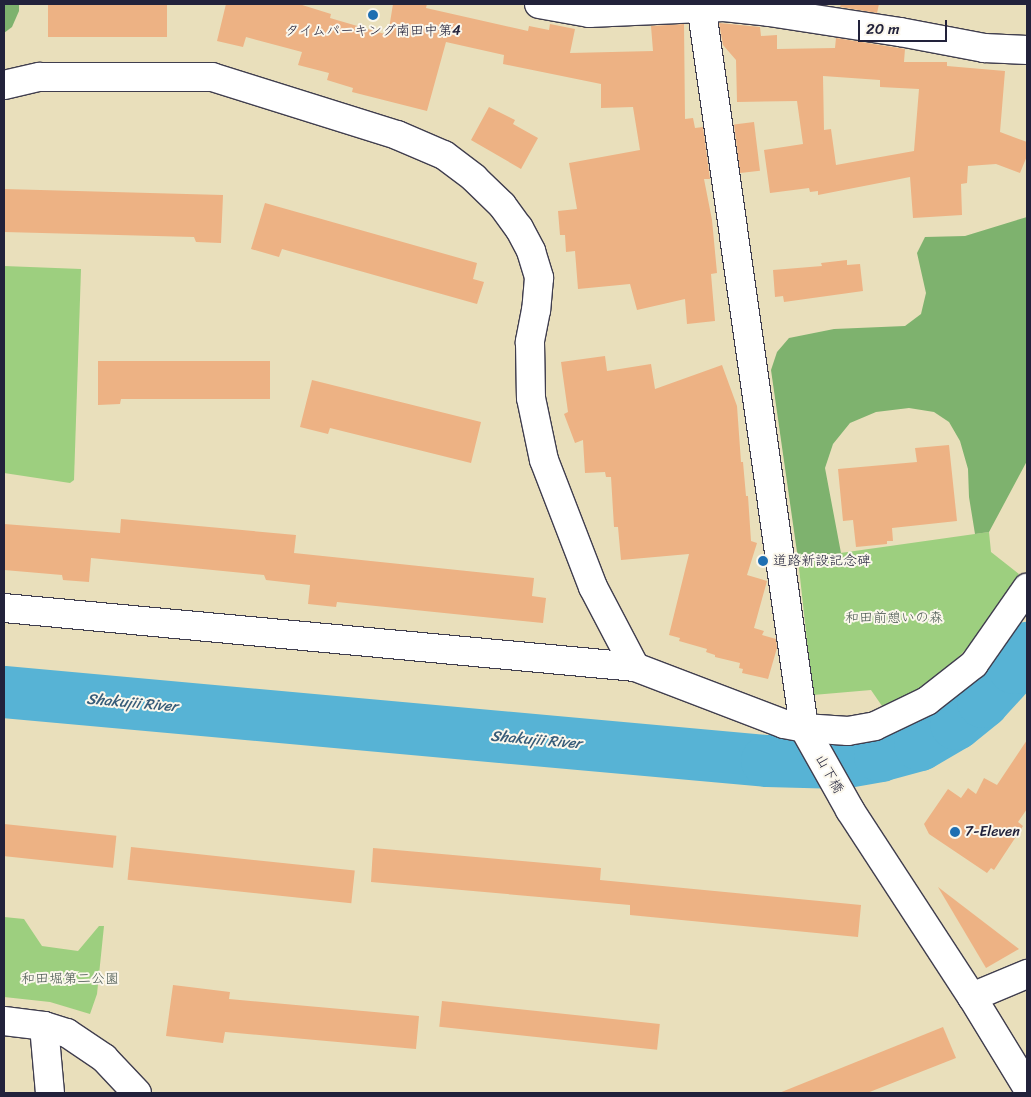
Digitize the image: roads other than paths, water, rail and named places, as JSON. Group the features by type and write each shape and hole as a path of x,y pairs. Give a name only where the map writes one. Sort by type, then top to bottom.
{"street":[{"path":"539,4 589,13 701,6 724,7 900,32 984,48 1027,50"},
{"path":"701,6 806,732"},
{"path":"4,85 40,77 212,77 398,134 444,155 474,178 502,205 519,228 531,251 539,278 530,342 531,398 544,460 593,587 634,667"},
{"path":"4,608 634,667 806,732 848,731 875,726 927,700 974,664 1027,588"},
{"name":"山下橋","path":"806,732 850,810 972,997 1027,1087"},
{"path":"972,997 1027,974"},
{"path":"4,1021 44,1026 67,1033 86,1044 104,1058 138,1093"},
{"path":"44,1026 50,1093"}],"waterway":[{"name":"Shakujii River","path":"4,692 767,761 842,763 880,756 920,745 956,724 983,702 1014,668 1027,648"}],"place":[{"name":"タイムパーキング南田中第4","path":"373,15"},
{"name":"道路新設記念碑","path":"763,561"},
{"name":"7-Eleven","path":"955,832"}],"park label":[{"name":"和田前憩いの森","path":"894,618"},
{"name":"和田堀第二公園","path":"70,979"}]}
